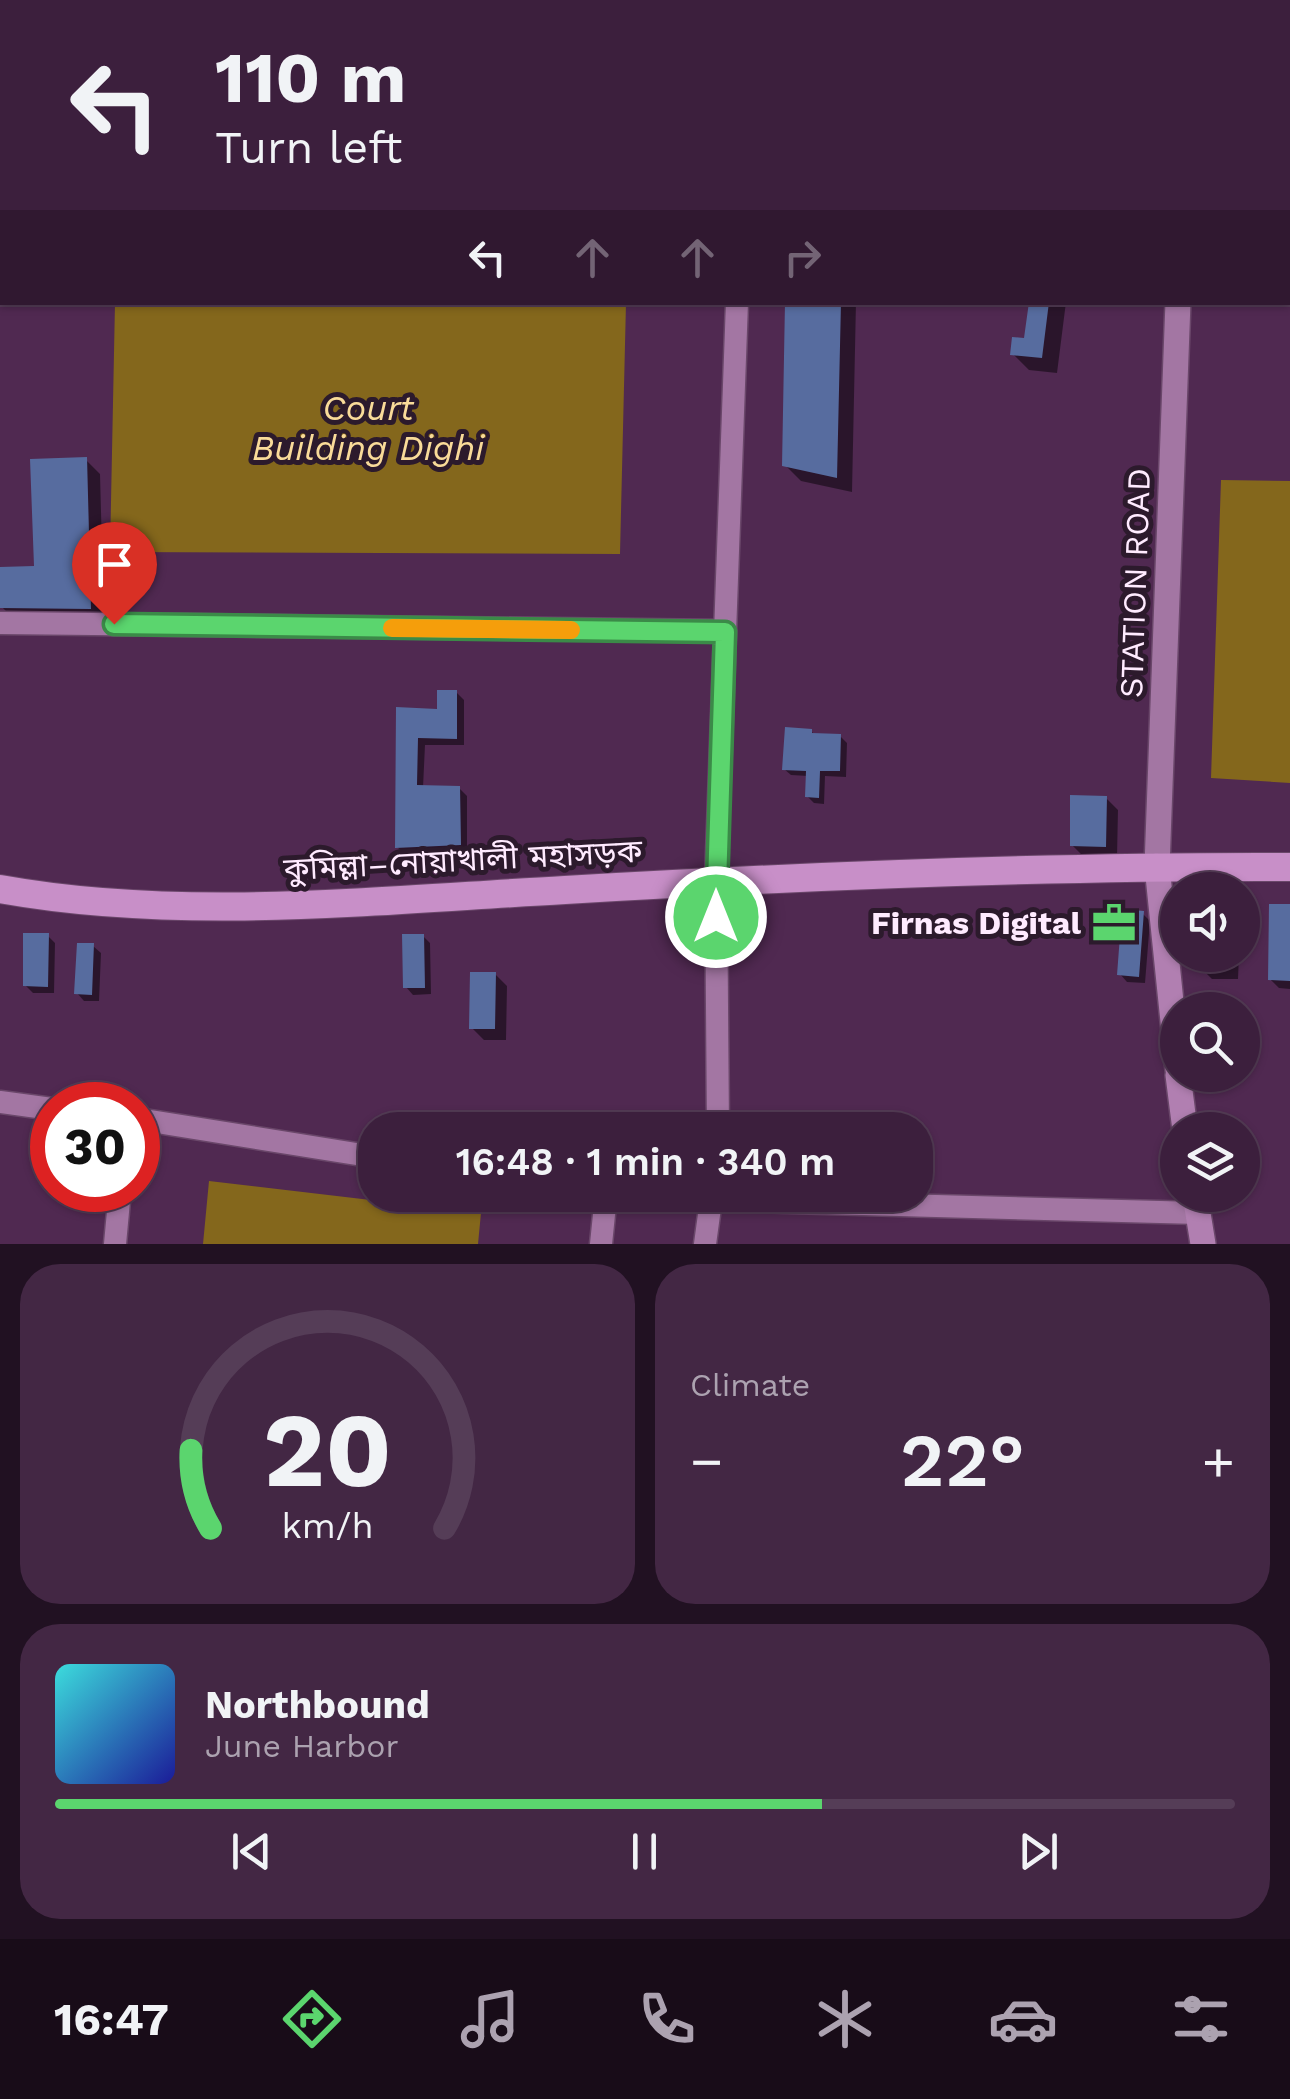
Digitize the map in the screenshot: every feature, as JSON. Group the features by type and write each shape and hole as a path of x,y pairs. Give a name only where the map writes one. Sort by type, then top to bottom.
{"highway":[{"name":"কুমিল্লা–নোয়াখালী মহাসড়ক","path":"0,889 132,906 299,904 716,882 1157,866 1290,867"}],"main road":[{"path":"1157,866 1170,992"},
{"path":"1197,1212 1203,1244"}],"street":[{"path":"718,1112 716,882 736,305"},
{"name":"STATION ROAD","path":"1157,866 1178,305"},
{"path":"0,623 725,632"},
{"path":"0,1102 30,1105"},
{"path":"160,1122 358,1153"},
{"path":"933,1205 1182,1212"},
{"path":"115,1244 118,1212"},
{"path":"601,1244 604,1212"},
{"path":"705,1244 710,1212"}],"water":[{"name":"Court Building Dighi","path":"115,305 626,305 620,554 110,552"},
{"path":"1221,480 1290,481 1290,783 1211,778"},
{"path":"209,1181 358,1199 358,1212 481,1213 478,1244 203,1244"}],"building":[{"path":"785,305 841,305 837,478 782,466"},
{"path":"1029,305 1049,305 1042,358 1010,355 1012,337 1024,338"},
{"path":"87,457 91,609 0,608 0,567 34,566 30,459"},
{"path":"437,690 457,690 457,739 418,738 417,785 460,786 461,845 395,848 396,707 437,709"},
{"path":"785,727 841,734 840,771 820,771 819,798 805,797 806,771 782,770"},
{"path":"1070,795 1107,796 1106,847 1070,846"},
{"path":"1269,904 1290,904 1290,981 1268,980"},
{"path":"1122,909 1144,911 1139,977 1117,975"},
{"path":"23,933 49,933 48,987 23,986"},
{"path":"402,934 424,934 425,988 403,988"},
{"path":"77,943 94,943 92,995 74,994"},
{"path":"470,972 496,972 495,1029 469,1029"}],"slow traffic":[{"path":"392,628 571,630"}],"place":[{"name":"Firnas Digital","path":"1114,923"}],"route":[{"path":"114,624 725,632 716,917"}]}
